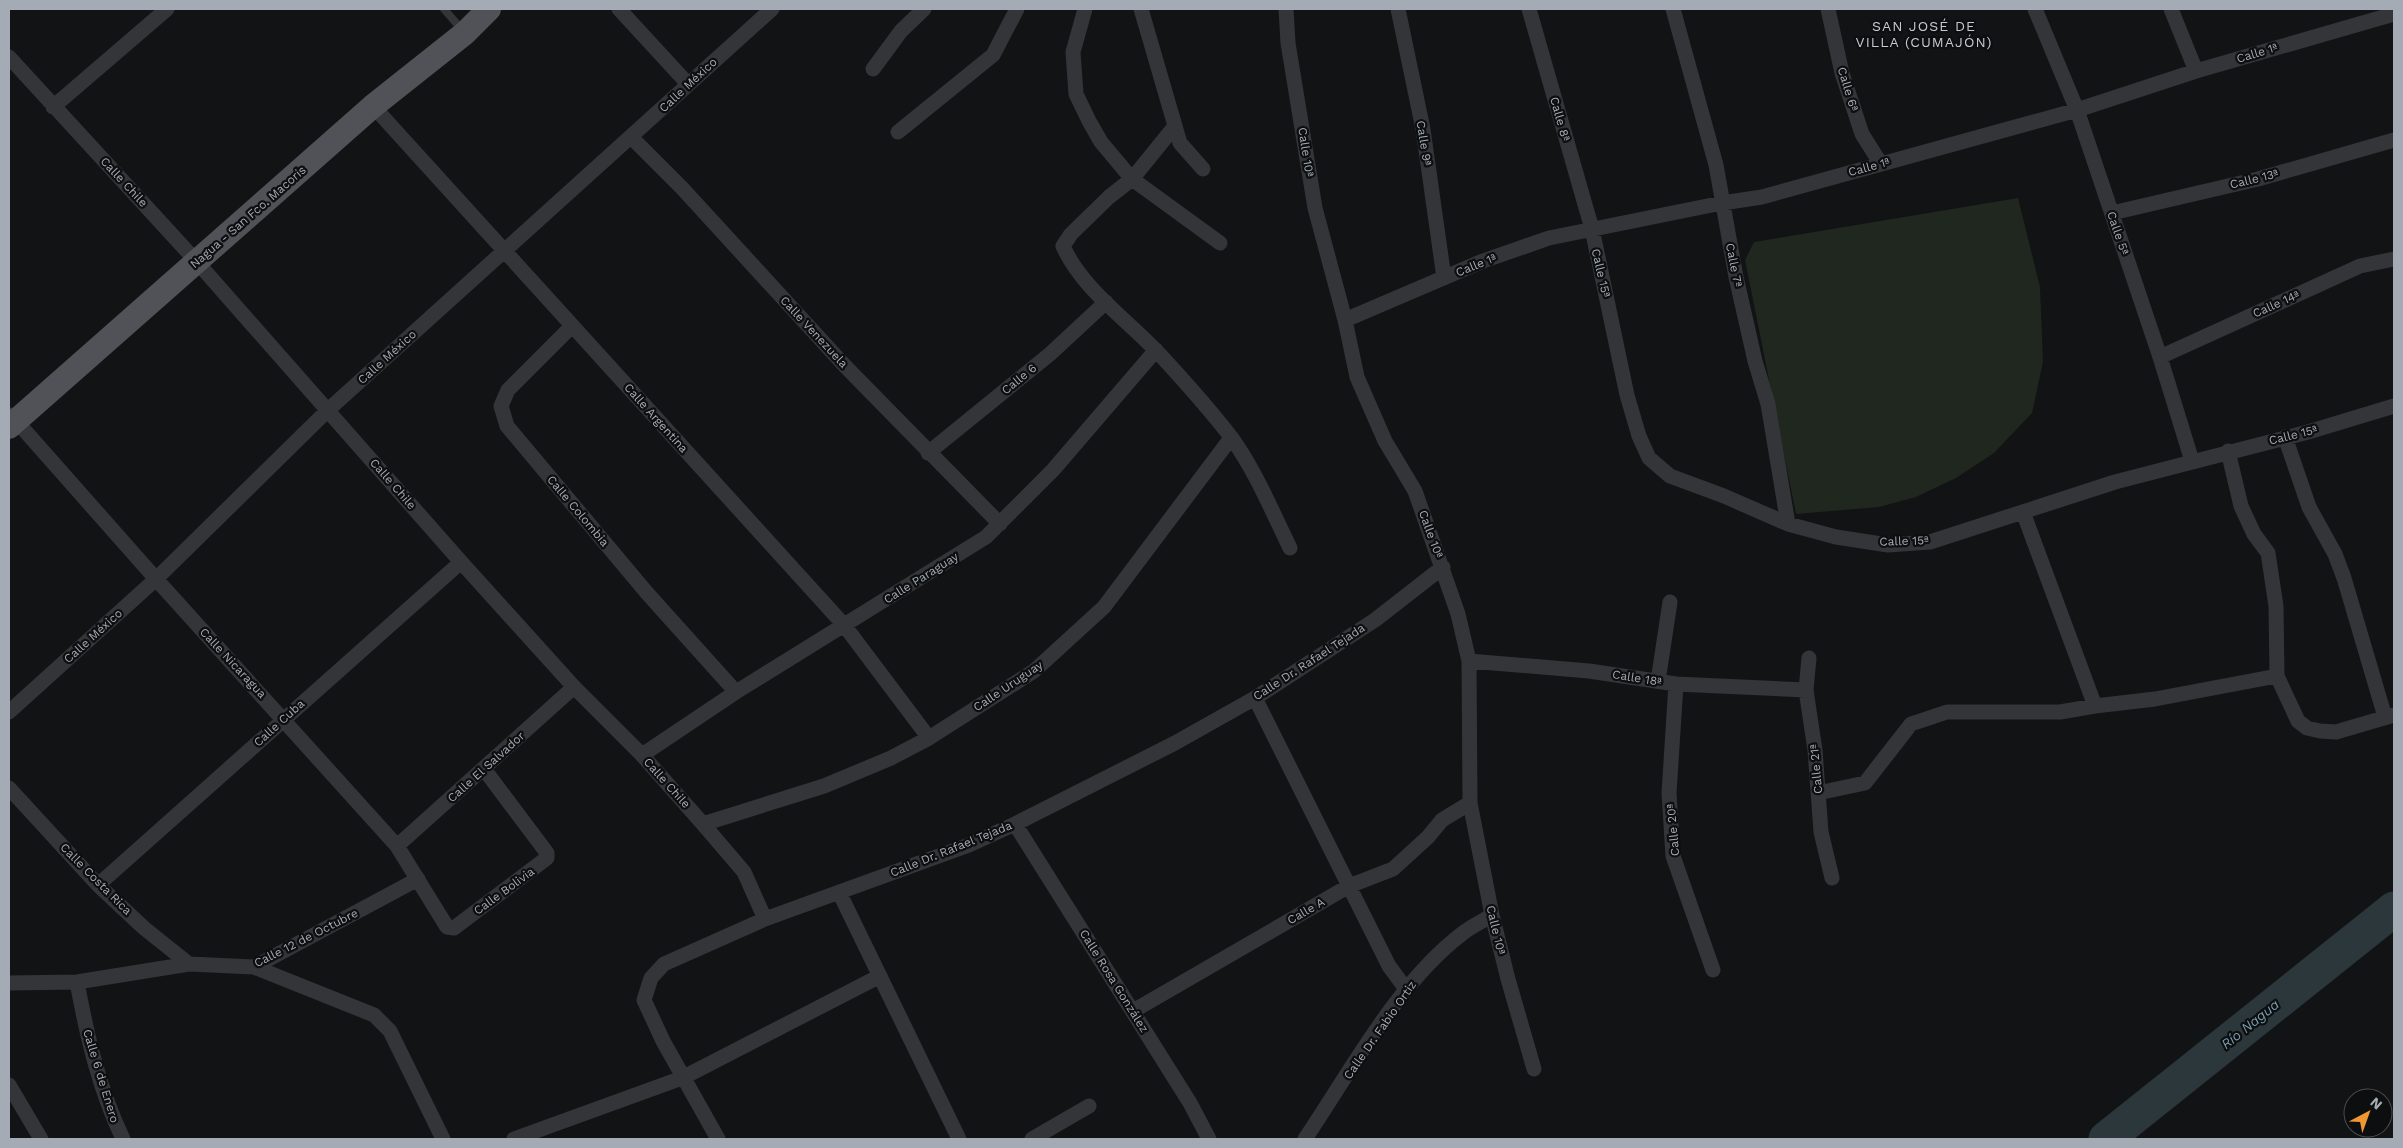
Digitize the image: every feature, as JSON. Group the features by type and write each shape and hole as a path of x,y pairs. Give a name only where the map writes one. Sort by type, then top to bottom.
{"main road":[{"name":"Nagua - San Fco. Macorís","path":"11,420 197,262 373,106 465,33 489,9"}],"street":[{"path":"53,107 167,9"},
{"path":"620,9 688,84"},
{"name":"Calle México","path":"9,712 156,579 328,410 772,9"},
{"path":"873,68 901,31 924,9"},
{"path":"898,132 992,55 1017,9"},
{"path":"1085,9 1073,52 1076,94 1101,142 1132,179 1220,243"},
{"path":"1142,9 1180,143 1203,169"},
{"name":"Calle 10ª","path":"1286,9 1288,42 1315,208 1345,320 1357,377 1386,441 1415,491 1458,614 1469,662 1470,803 1492,915 1534,1070"},
{"name":"Calle 9ª","path":"1398,9 1423,128 1444,278"},
{"name":"Calle 8ª","path":"1529,9 1592,229"},
{"name":"Calle 7ª","path":"1673,9 1716,165 1722,203 1755,361 1768,404 1788,524"},
{"name":"Calle 6ª","path":"1828,9 1842,73 1862,134 1881,164"},
{"name":"Calle 5ª","path":"2035,9 2077,110 2160,357 2192,461"},
{"path":"2171,9 2196,71"},
{"name":"Calle 1ª","path":"1345,320 1444,278 1550,238 1722,203 1762,197 2077,110 2196,71 2394,14"},
{"name":"Calle Chile","path":"9,57 197,262 461,562 574,687 642,756 703,824 744,872 765,919"},
{"name":"Calle Argentina","path":"373,106 844,625 929,738"},
{"path":"1175,126 1132,179 1109,197 1071,234 1063,246 1071,263 1106,302 1156,350 1232,438 1266,498 1290,548"},
{"name":"Calle Venezuela","path":"631,137 682,188 928,453 1000,524"},
{"name":"Calle 13ª","path":"2112,213 2258,179 2394,140"},
{"name":"Calle 15ª","path":"1592,229 1627,395 1639,436 1649,458 1670,476 1724,496 1788,524 1836,537 1888,545 1930,542 2115,482 2394,406"},
{"name":"Calle 14ª","path":"2160,357 2360,266 2394,259"},
{"name":"Calle 6","path":"928,453 1050,354 1106,302"},
{"name":"Calle Colombia","path":"572,326 508,390 501,406 507,426 647,593 736,692"},
{"name":"Calle Paraguay","path":"642,756 736,692 986,537 1053,470 1156,350"},
{"name":"Calle Nicaragua","path":"11,420 397,846 444,924"},
{"path":"2228,451 2241,506 2254,534 2268,553 2276,606 2276,676 2298,722 2307,728 2336,732 2390,716 2335,554 2309,507 2285,437"},
{"name":"Calle Uruguay","path":"703,824 824,786 891,758 929,738 1034,671 1104,607 1232,438"},
{"path":"2023,512 2095,706"},
{"name":"Calle Cuba","path":"98,885 283,718 461,562"},
{"name":"Calle Dr. Rafael Tejada","path":"718,1139 682,1078 644,1000 651,978 664,964 765,919 969,845 1015,824 1174,743 1255,698 1374,620 1442,567"},
{"path":"1658,682 1670,602"},
{"name":"Calle 21ª","path":"1809,658 1806,690 1815,750 1821,832 1832,878"},
{"name":"Calle 18ª","path":"1469,662 1589,671 1676,684 1806,690"},
{"path":"1818,793 1865,783 1911,724 1947,712 2060,712 2155,699 2276,676"},
{"name":"Calle 20ª","path":"1676,684 1670,793 1673,856 1713,970"},
{"name":"Calle El Salvador","path":"397,846 574,687"},
{"path":"1255,698 1388,966 1406,989"},
{"name":"Calle Bolivia","path":"444,924 454,928 547,858 547,853 484,769"},
{"name":"Calle Costa Rica","path":"9,788 98,885 144,928 189,964"},
{"name":"Calle A","path":"1133,1011 1349,886 1393,869 1428,837 1442,820 1470,803"},
{"name":"Calle Rosa González","path":"1015,824 1190,1103 1209,1139"},
{"name":"Calle 12 de Octubre","path":"9,983 76,982 189,964 254,967 418,879"},
{"path":"840,892 959,1139"},
{"name":"Calle Dr. Fabio Ortiz","path":"1305,1139 1406,989 1433,960 1463,933 1492,915"},
{"path":"254,967 374,1015 390,1031 443,1139"},
{"path":"514,1139 540,1135 682,1078 880,976"},
{"name":"Calle 6 de Enero","path":"76,982 90,1046 112,1117 122,1139"},
{"path":"9,1085 41,1139"},
{"path":"1032,1139 1089,1106"}],"lane":[{"path":"444,9 465,33"}],"shaded area":[{"path":"2018,198 2040,287 2043,362 2032,413 1994,453 1956,478 1916,497 1879,507 1796,514 1745,260 1754,242"}],"waterway":[{"name":"Río Nagua","path":"2106,1139 2394,909"}],"district":[{"name":"SAN JOSÉ DE VILLA (CUMAJÓN)","path":"1924,34"}]}
